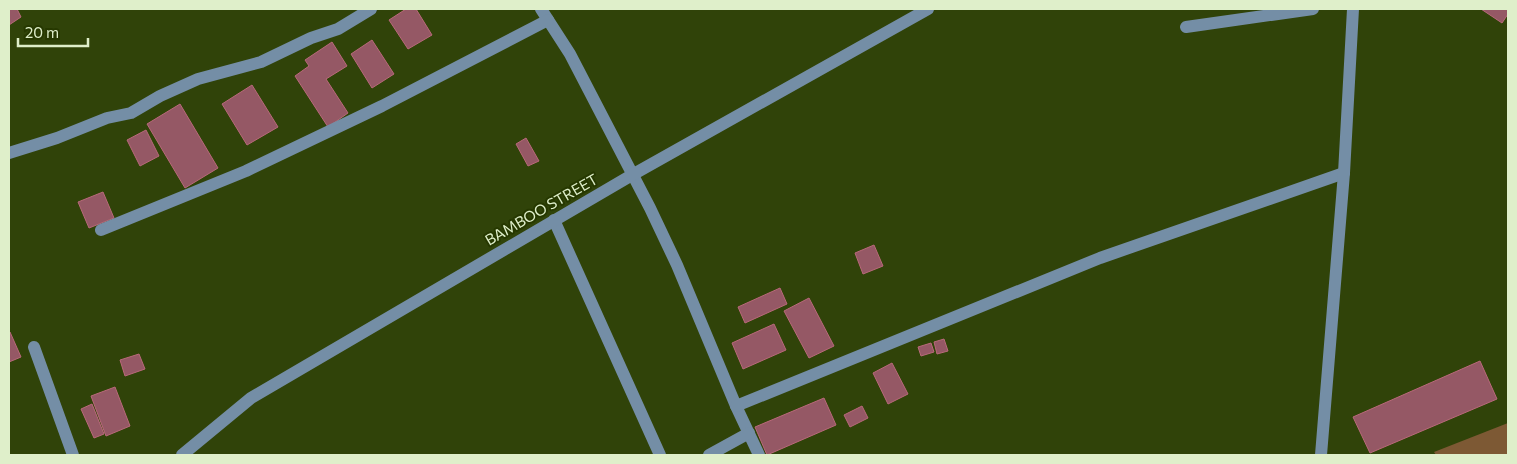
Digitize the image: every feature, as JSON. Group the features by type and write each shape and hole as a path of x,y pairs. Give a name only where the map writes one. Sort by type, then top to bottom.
{"street":[{"path":"9,153 58,138 106,118 131,113 160,96 198,79 261,62 311,38 338,29 371,9"},
{"path":"541,9 570,54 677,265 736,406 759,455"},
{"name":"BAMBOO STREET","path":"182,455 251,398 632,175 928,9"},
{"path":"1186,27 1313,9"},
{"path":"1321,455 1344,173 1353,9"},
{"path":"100,230 246,172 382,106 548,20"},
{"path":"736,406 1100,258 1344,173"},
{"path":"554,220 660,455"},
{"path":"34,347 72,455"},
{"path":"709,455 749,434"}],"shaded area":[{"path":"1508,423 1508,455 1436,455 1434,452"}],"building":[{"path":"9,9 17,9 21,17 9,25"},
{"path":"406,9 416,9 432,35 408,49 389,20"},
{"path":"1481,9 1508,9 1508,14 1502,23"},
{"path":"372,40 394,74 372,88 351,54"},
{"path":"332,42 347,66 326,79 348,113 328,127 295,76 309,66 305,60"},
{"path":"252,85 278,127 247,145 222,104"},
{"path":"180,104 218,168 185,188 147,124"},
{"path":"146,130 159,156 140,166 127,140"},
{"path":"526,138 539,161 528,166 516,144"},
{"path":"103,192 114,218 89,228 78,202"},
{"path":"874,245 883,266 863,274 855,253"},
{"path":"780,288 787,304 745,323 738,307"},
{"path":"809,298 834,346 809,358 784,311"},
{"path":"774,324 786,350 743,369 732,343"},
{"path":"9,333 21,357 9,362"},
{"path":"944,339 948,351 937,354 934,342"},
{"path":"931,343 934,352 921,356 918,347"},
{"path":"139,354 145,369 125,376 120,360"},
{"path":"1480,361 1497,399 1370,453 1353,417"},
{"path":"892,363 908,394 888,404 873,373"},
{"path":"115,387 130,426 106,436 91,396"},
{"path":"824,398 836,425 767,455 755,427"},
{"path":"92,404 104,434 94,438 81,409"},
{"path":"862,406 868,418 850,427 844,415"}]}
